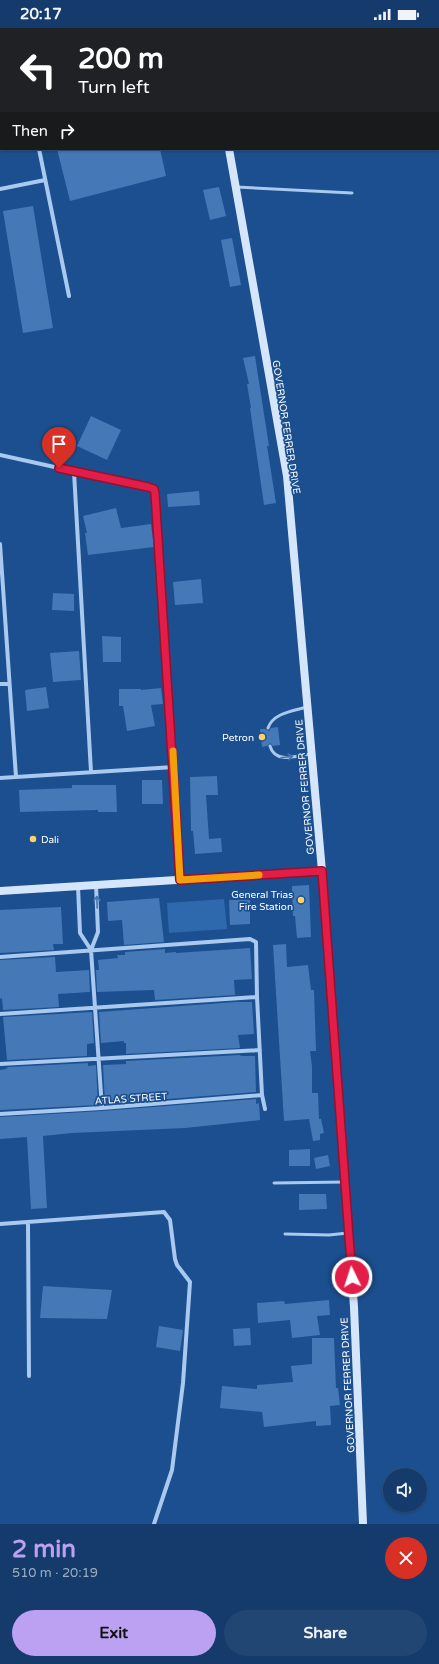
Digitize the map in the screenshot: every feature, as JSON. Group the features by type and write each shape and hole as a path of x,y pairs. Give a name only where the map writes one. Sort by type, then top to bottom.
{"main road":[{"name":"GOVERNOR FERRER DRIVE","path":"229,150 287,476 322,871 354,1307 363,1524"},
{"path":"0,891 322,871"}],"street":[{"path":"39,150 69,296"},
{"path":"0,189 45,180"},
{"path":"0,455 154,489 174,767 180,880"},
{"path":"74,472 91,772"},
{"path":"0,544 16,777"},
{"path":"0,684 9,684"},
{"path":"0,778 174,767"},
{"path":"96,885 98,932 91,950 102,1108"},
{"path":"78,886 80,933 91,950"},
{"path":"0,957 250,939 256,942 257,997 264,1109"},
{"path":"0,1014 257,997"},
{"path":"0,1064 260,1050"},
{"name":"ATLAS STREET","path":"0,1114 262,1096"},
{"path":"0,1224 164,1212 170,1220 175,1259 177,1265 190,1282 183,1382 172,1470 154,1524"},
{"path":"28,1223 29,1376"}],"lane":[{"path":"235,187 352,194"},
{"path":"268,728 270,721 276,717 307,707"},
{"path":"270,746 271,752 275,756 281,758 311,754"},
{"path":"274,1183 344,1182"},
{"path":"285,1234 329,1235 348,1233"}],"shaded area":[{"path":"224,899 227,929 169,933 167,903"}],"building":[{"path":"57,150 160,150 166,176 70,201"},
{"path":"219,187 226,216 210,220 203,190"},
{"path":"33,206 53,328 23,333 3,211"},
{"path":"232,238 241,285 230,287 221,240"},
{"path":"255,356 276,503 264,505 247,384 249,384 243,358"},
{"path":"91,416 121,430 107,460 77,446"},
{"path":"199,491 200,505 168,507 167,494"},
{"path":"116,508 121,528 151,524 154,547 88,555 85,533 87,533 83,516"},
{"path":"201,579 203,603 175,605 173,582"},
{"path":"53,593 74,594 74,611 52,610"},
{"path":"102,636 121,637 121,662 103,662"},
{"path":"79,651 81,680 53,682 50,653"},
{"path":"46,687 49,708 27,711 25,690"},
{"path":"161,688 163,704 151,705 155,726 127,731 123,706 119,706 119,689 141,690"},
{"path":"278,727 280,745 273,746 270,743 267,746 262,747 260,729 269,731 271,728"},
{"path":"217,776 218,795 206,795 209,839 221,838 222,852 195,854 193,831 191,831 190,777"},
{"path":"142,780 162,780 163,804 142,804"},
{"path":"72,785 116,785 117,812 98,812 98,810 20,812 19,790 72,788"},
{"name":"General Trias Fire Station","path":"309,885 311,937 297,938 295,916 293,916 292,886"},
{"path":"159,898 164,942 124,945 122,920 108,921 107,902"},
{"path":"229,900 250,900 250,924 230,925"},
{"path":"61,907 63,944 53,944 54,950 0,953 0,910"},
{"path":"286,944 287,967 308,965 311,990 314,990 316,1051 310,1051 312,1066 312,1093 318,1093 319,1119 321,1119 324,1133 320,1134 320,1140 313,1141 309,1119 284,1121 273,945"},
{"path":"250,948 252,979 234,980 235,995 155,1000 154,990 97,992 96,970 99,970 98,960 118,958 117,955 125,955 125,952 165,949 165,953 176,953"},
{"path":"55,957 56,972 89,970 90,992 58,994 59,1007 3,1010 2,998 0,999 0,960"},
{"path":"252,1002 254,1034 238,1035 240,1048 126,1054 126,1043 124,1043 124,1041 101,1043 99,1012"},
{"path":"92,1012 94,1043 87,1044 87,1056 7,1060 3,1017"},
{"path":"240,1055 255,1056 256,1092 105,1104 103,1065 126,1064 126,1061"},
{"path":"88,1063 88,1066 96,1065 98,1105 0,1110 0,1070 8,1067"},
{"path":"256,1099 256,1104 259,1103 260,1120 185,1128 72,1133 43,1136 47,1208 31,1209 27,1137 0,1139 0,1117"},
{"path":"310,1149 310,1166 289,1166 289,1150"},
{"path":"328,1155 330,1166 316,1169 314,1158"},
{"path":"299,1194 326,1194 327,1209 299,1210"},
{"path":"43,1286 112,1290 107,1319 40,1318"},
{"path":"329,1300 330,1315 317,1316 320,1335 292,1338 290,1320 258,1323 257,1303 284,1301 285,1304"},
{"path":"159,1326 183,1330 180,1351 156,1347"},
{"path":"250,1328 251,1345 234,1346 233,1329"},
{"path":"312,1338 334,1338 336,1388 338,1388 340,1405 330,1406 331,1425 316,1426 316,1421 264,1427 262,1412 220,1408 222,1386 257,1389 257,1385 293,1382 291,1366 312,1364"}],"slow traffic":[{"path":"173,751 180,880 259,875"}],"place":[{"name":"Petron","path":"262,737"},
{"name":"Dali","path":"33,839"},
{"name":"General Trias Fire Station","path":"301,900"}],"route":[{"path":"59,468 154,489 174,767 180,880 322,871 352,1277"}]}
